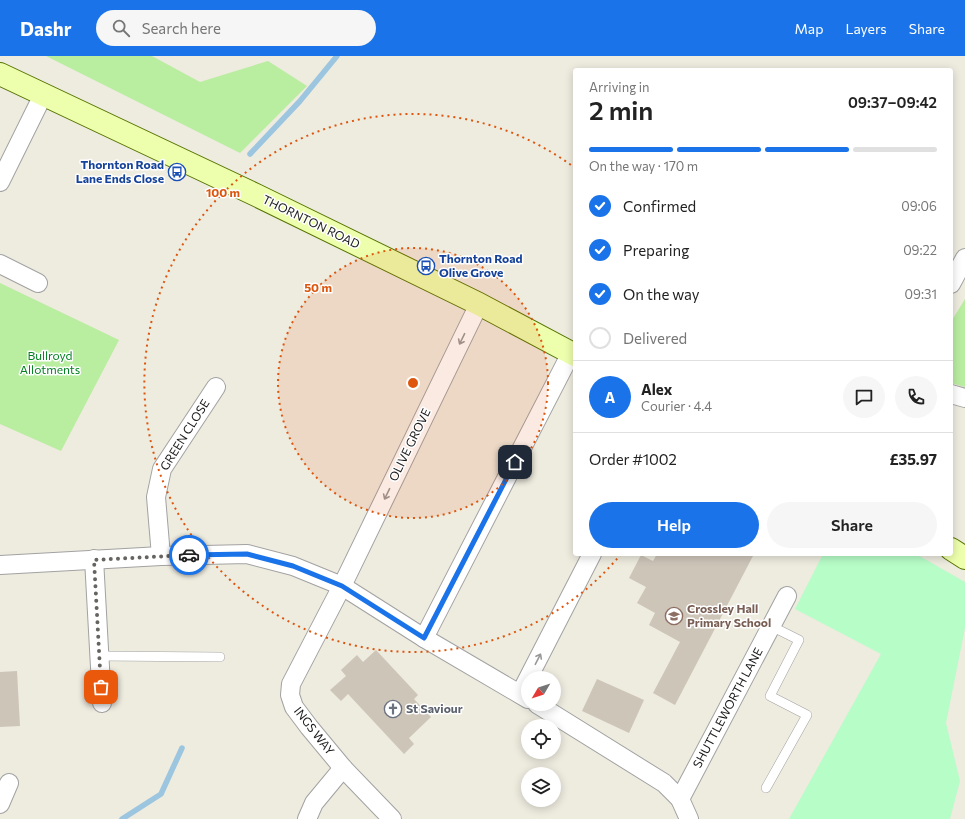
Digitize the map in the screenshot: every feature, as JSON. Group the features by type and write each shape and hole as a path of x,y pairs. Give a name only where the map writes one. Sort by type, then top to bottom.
{"main road":[{"name":"THORNTON ROAD","path":"0,74 44,93 479,304 573,354"},
{"path":"953,550 965,558"}],"street":[{"path":"0,182 44,93"},
{"path":"953,280 965,258"},
{"path":"0,264 38,283"},
{"name":"OLIVE GROVE","path":"342,586 479,304"},
{"path":"424,638 573,354"},
{"name":"GREEN CLOSE","path":"161,556 156,498 162,469 216,387"},
{"path":"953,395 965,398"},
{"path":"0,565 161,556 247,554 293,566 342,586 424,638 521,694"},
{"path":"536,671 591,556"},
{"path":"94,560 102,703"},
{"name":"INGS WAY","path":"342,586 291,684 290,695 294,707 343,768 392,819"},
{"name":"SHUTTLEWORTH LANE","path":"680,799 772,626 786,596"},
{"path":"547,711 664,783 680,799 688,819"},
{"path":"307,819 314,803 343,768"},
{"path":"0,804 9,783"}],"lane":[{"path":"766,788 807,716 770,696 799,640 772,626"},
{"path":"99,656 220,657"}],"green space":[{"path":"46,56 152,56 200,82 268,61 307,86 240,153"},
{"name":"Bullroyd Allotments","path":"0,283 119,340 61,451 0,424"},
{"path":"965,299 965,387 953,384 953,319"},
{"path":"822,556 920,556 965,582 965,628 946,723 960,781 950,819 789,819 881,654 795,609"}],"building":[{"path":"640,556 653,561 656,556 753,556 675,705 653,693 680,642 649,625 655,613 637,603 646,587 629,578"},
{"name":"St Saviour","path":"376,650 418,695 414,699 431,717 409,738 414,744 404,754 348,694 341,701 330,690 346,676 341,670 357,655 363,662"},
{"path":"17,671 20,726 0,727 0,672"},
{"path":"597,679 644,700 629,733 582,711"}],"waterway":[{"path":"250,154 300,101 337,56"},
{"path":"122,819 161,794 182,748"}],"way so far":[{"path":"101,687 94,560 189,555"}],"place":[{"name":"Thornton Road Lane Ends Close","path":"177,172"},
{"name":"Thornton Road Olive Grove","path":"426,266"},
{"name":"Crossley Hall Primary School","path":"674,616"},
{"name":"St Saviour","path":"393,709"}],"route":[{"path":"189,555 247,554 293,566 342,586 424,638 515,462"}]}
